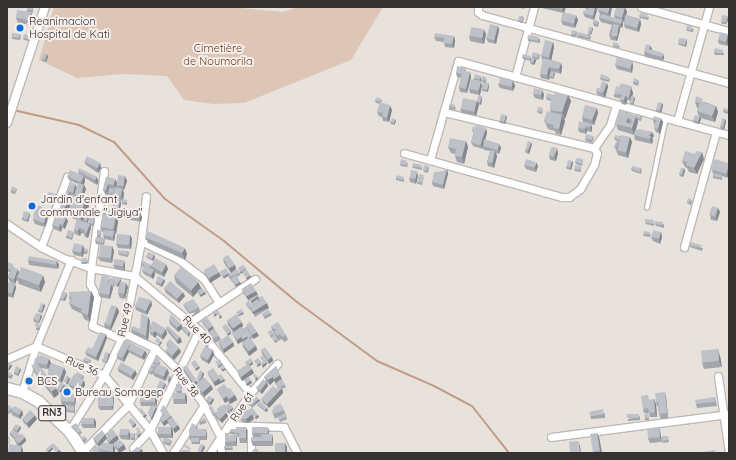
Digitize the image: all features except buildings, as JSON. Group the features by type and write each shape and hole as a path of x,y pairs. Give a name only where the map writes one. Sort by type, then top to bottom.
{"highway":[{"name":"RN3","path":"7,388 22,392 38,401 69,431 83,452"}],"street":[{"path":"8,119 45,7"},
{"path":"478,7 478,12 482,15 729,83"},
{"path":"515,77 534,7"},
{"path":"641,7 729,31"},
{"path":"677,121 709,7"},
{"path":"430,160 458,61 729,135"},
{"path":"594,148 610,126 616,105"},
{"path":"404,153 562,197 569,197 580,189 594,165 597,154 594,148 444,112"},
{"path":"684,247 716,132"},
{"path":"91,268 104,172"},
{"path":"41,248 67,177"},
{"name":"Rue 49","path":"69,431 104,375 122,336 141,241 146,196"},
{"path":"7,224 41,248 91,268 134,276"},
{"path":"141,241 178,259 204,279 220,303"},
{"path":"22,392 36,346 71,260"},
{"name":"Rue 38","path":"91,268 90,284 97,297 92,326 155,348 180,372 204,405 221,438 221,453"},
{"name":"Rue 40","path":"134,276 199,330 250,393"},
{"path":"190,322 255,279"},
{"path":"133,448 150,430 180,372 199,330"},
{"path":"7,359 36,346"},
{"name":"Rue 36","path":"36,346 104,375 150,430 163,453"},
{"path":"83,452 128,405 155,348"},
{"name":"Rue 61","path":"210,453 250,393 277,364"},
{"path":"718,376 726,414 729,453"},
{"path":"173,453 204,405"},
{"path":"551,437 726,414"},
{"path":"229,425 284,427 297,453"},
{"path":"251,426 251,453"}],"lane":[{"path":"647,208 666,118"}],"green space":[{"name":"Cimetière de Noumorila","path":"54,7 231,7 283,12 298,7 383,7 351,60 244,103 213,104 184,100 167,76 124,74 77,78 39,60"}],"waterway":[{"path":"13,110 79,125 114,142 165,199 224,241 297,302 377,361 434,386 472,406 509,453"}],"place":[{"name":"Reanimacion Hospital de Kati","path":"20,28"},
{"name":"Jardin d'enfant communale \"Jigiya\"","path":"32,206"},
{"name":"BCS","path":"29,381"},
{"name":"Bureau Somagep","path":"67,392"}]}
